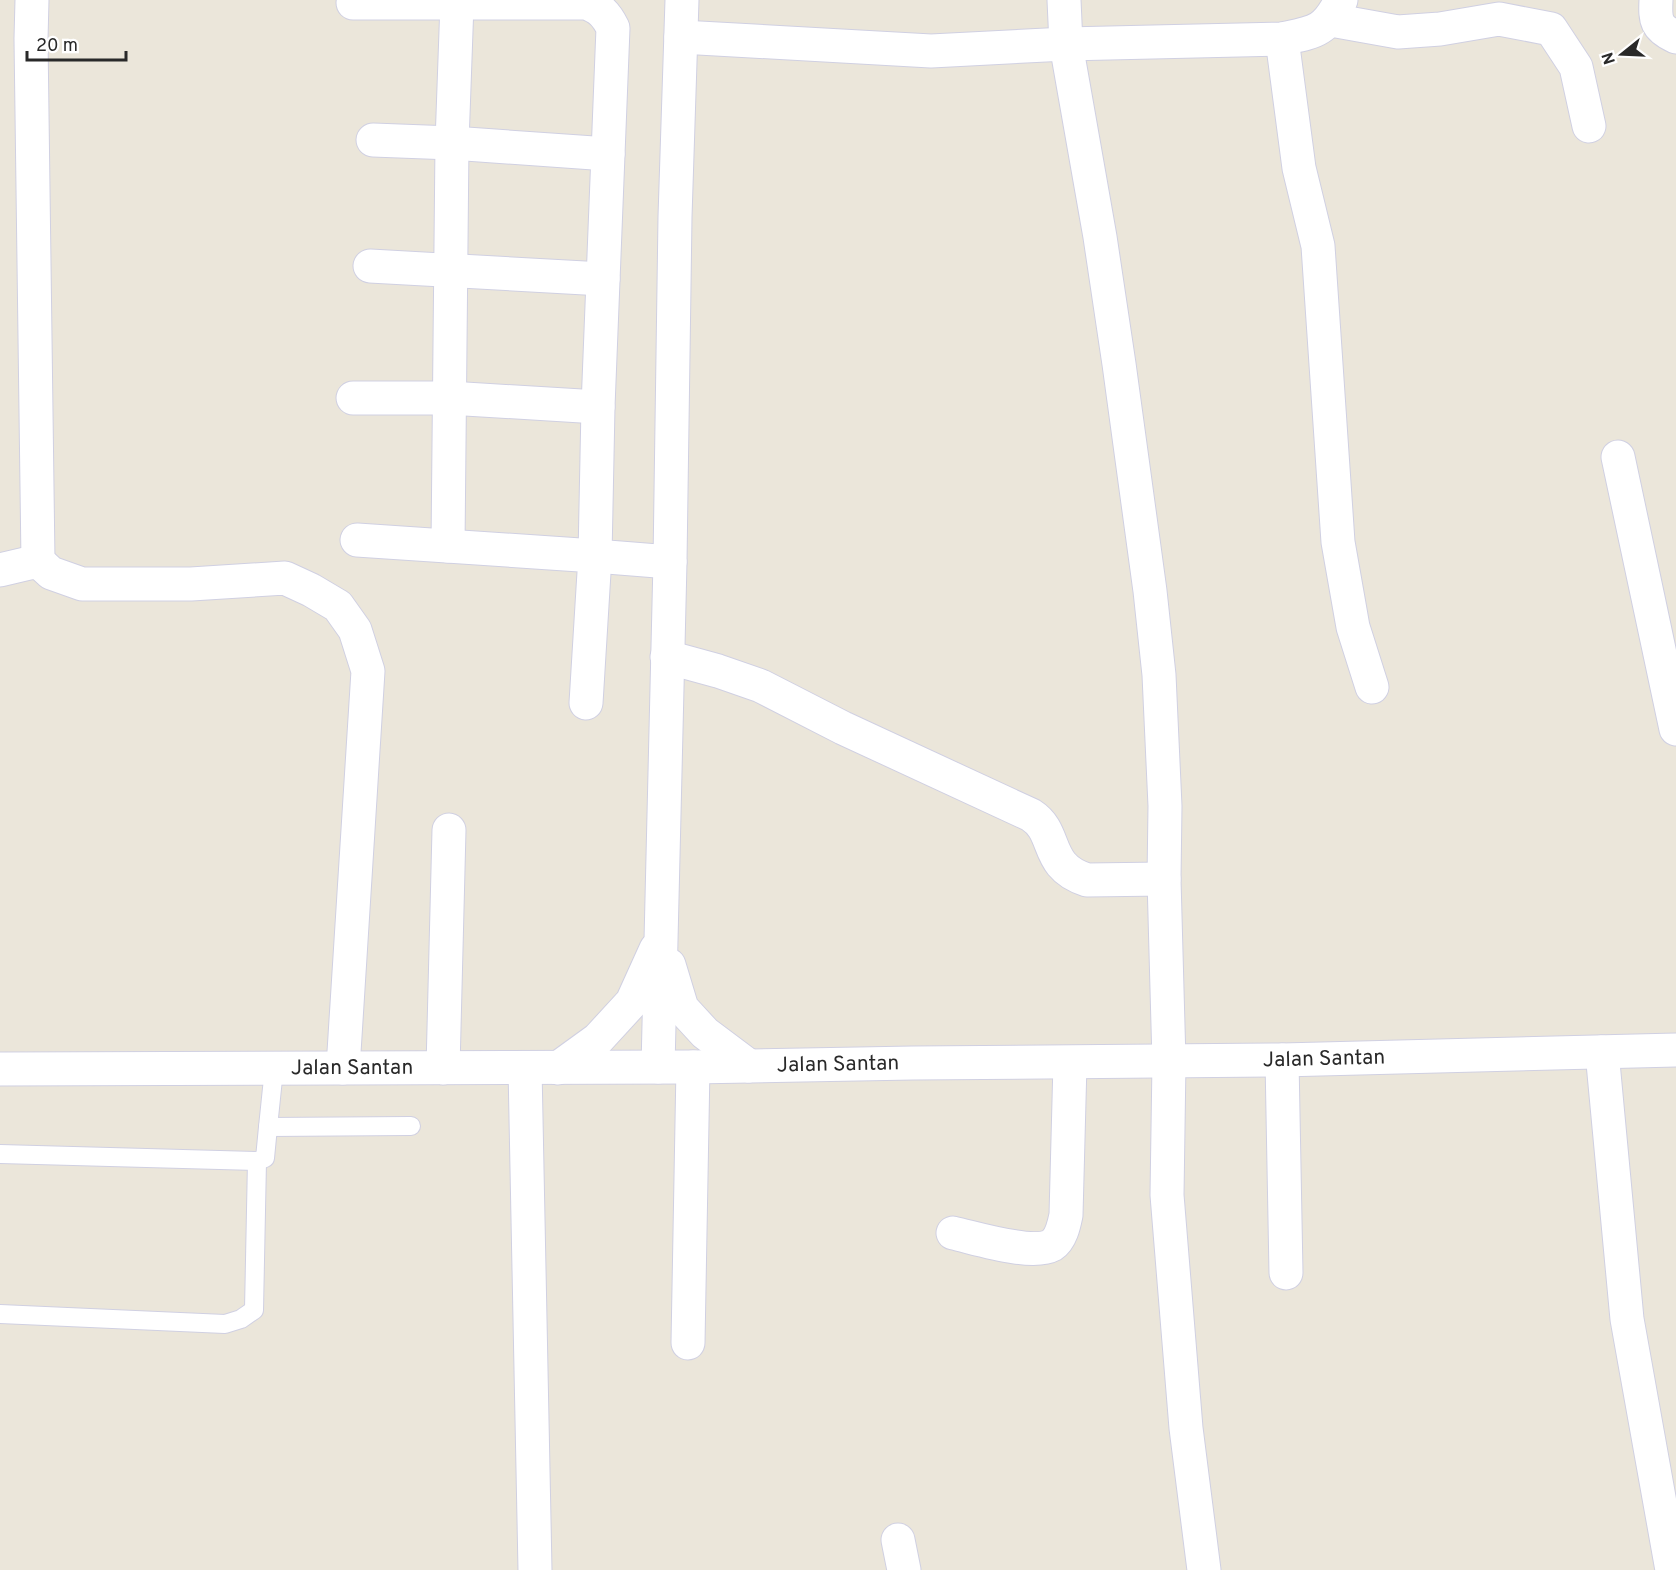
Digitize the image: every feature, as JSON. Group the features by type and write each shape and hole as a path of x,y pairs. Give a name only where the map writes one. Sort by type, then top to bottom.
{"street":[{"path":"32,0 38,561 51,573 82,584 191,584 285,578 338,606 355,630 368,671 343,1068"},
{"path":"658,1067 670,561 675,217 682,0"},
{"path":"1064,0 1066,44 1100,237 1150,591 1159,675 1164,764 1168,1062 1167,1195 1186,1428 1204,1570"},
{"path":"1656,0 1656,20 1662,29 1676,37"},
{"path":"353,3 586,3 599,8 613,28 598,407 595,556 586,703"},
{"path":"447,546 452,143 457,3"},
{"path":"681,37 931,51 1066,44 1282,39 1311,33 1336,10 1398,32 1440,29 1499,19 1551,28 1576,67 1589,126"},
{"path":"1282,39 1299,168 1318,246 1338,542 1353,627 1372,687"},
{"path":"374,141 452,143 608,154"},
{"path":"370,266 603,279"},
{"path":"353,398 449,398 598,407"},
{"path":"1618,457 1676,729"},
{"path":"357,540 670,561"},
{"path":"0,570 38,561"},
{"path":"667,657 761,686 843,728 1031,815 1042,825 1058,860 1069,873 1078,878 1087,880 1164,879"},
{"path":"443,1068 449,830"},
{"path":"661,938 682,1008 705,1033 750,1066"},
{"path":"558,1068 598,1039 632,1002 661,938"},
{"name":"Jalan Santan","path":"0,1069 558,1068 1168,1062 1676,1050"},
{"path":"1602,1052 1626,1319 1672,1570"},
{"path":"1282,1060 1286,1273"},
{"path":"953,1233 1036,1249 1052,1245 1058,1238 1066,1215 1070,1063"},
{"path":"688,1343 693,1067"},
{"path":"525,1068 535,1570"}],"lane":[{"path":"0,1154 257,1161 265,1158 274,1069"},
{"path":"268,1127 411,1126"},
{"path":"0,1314 225,1324 241,1319 254,1310 257,1161"}]}
